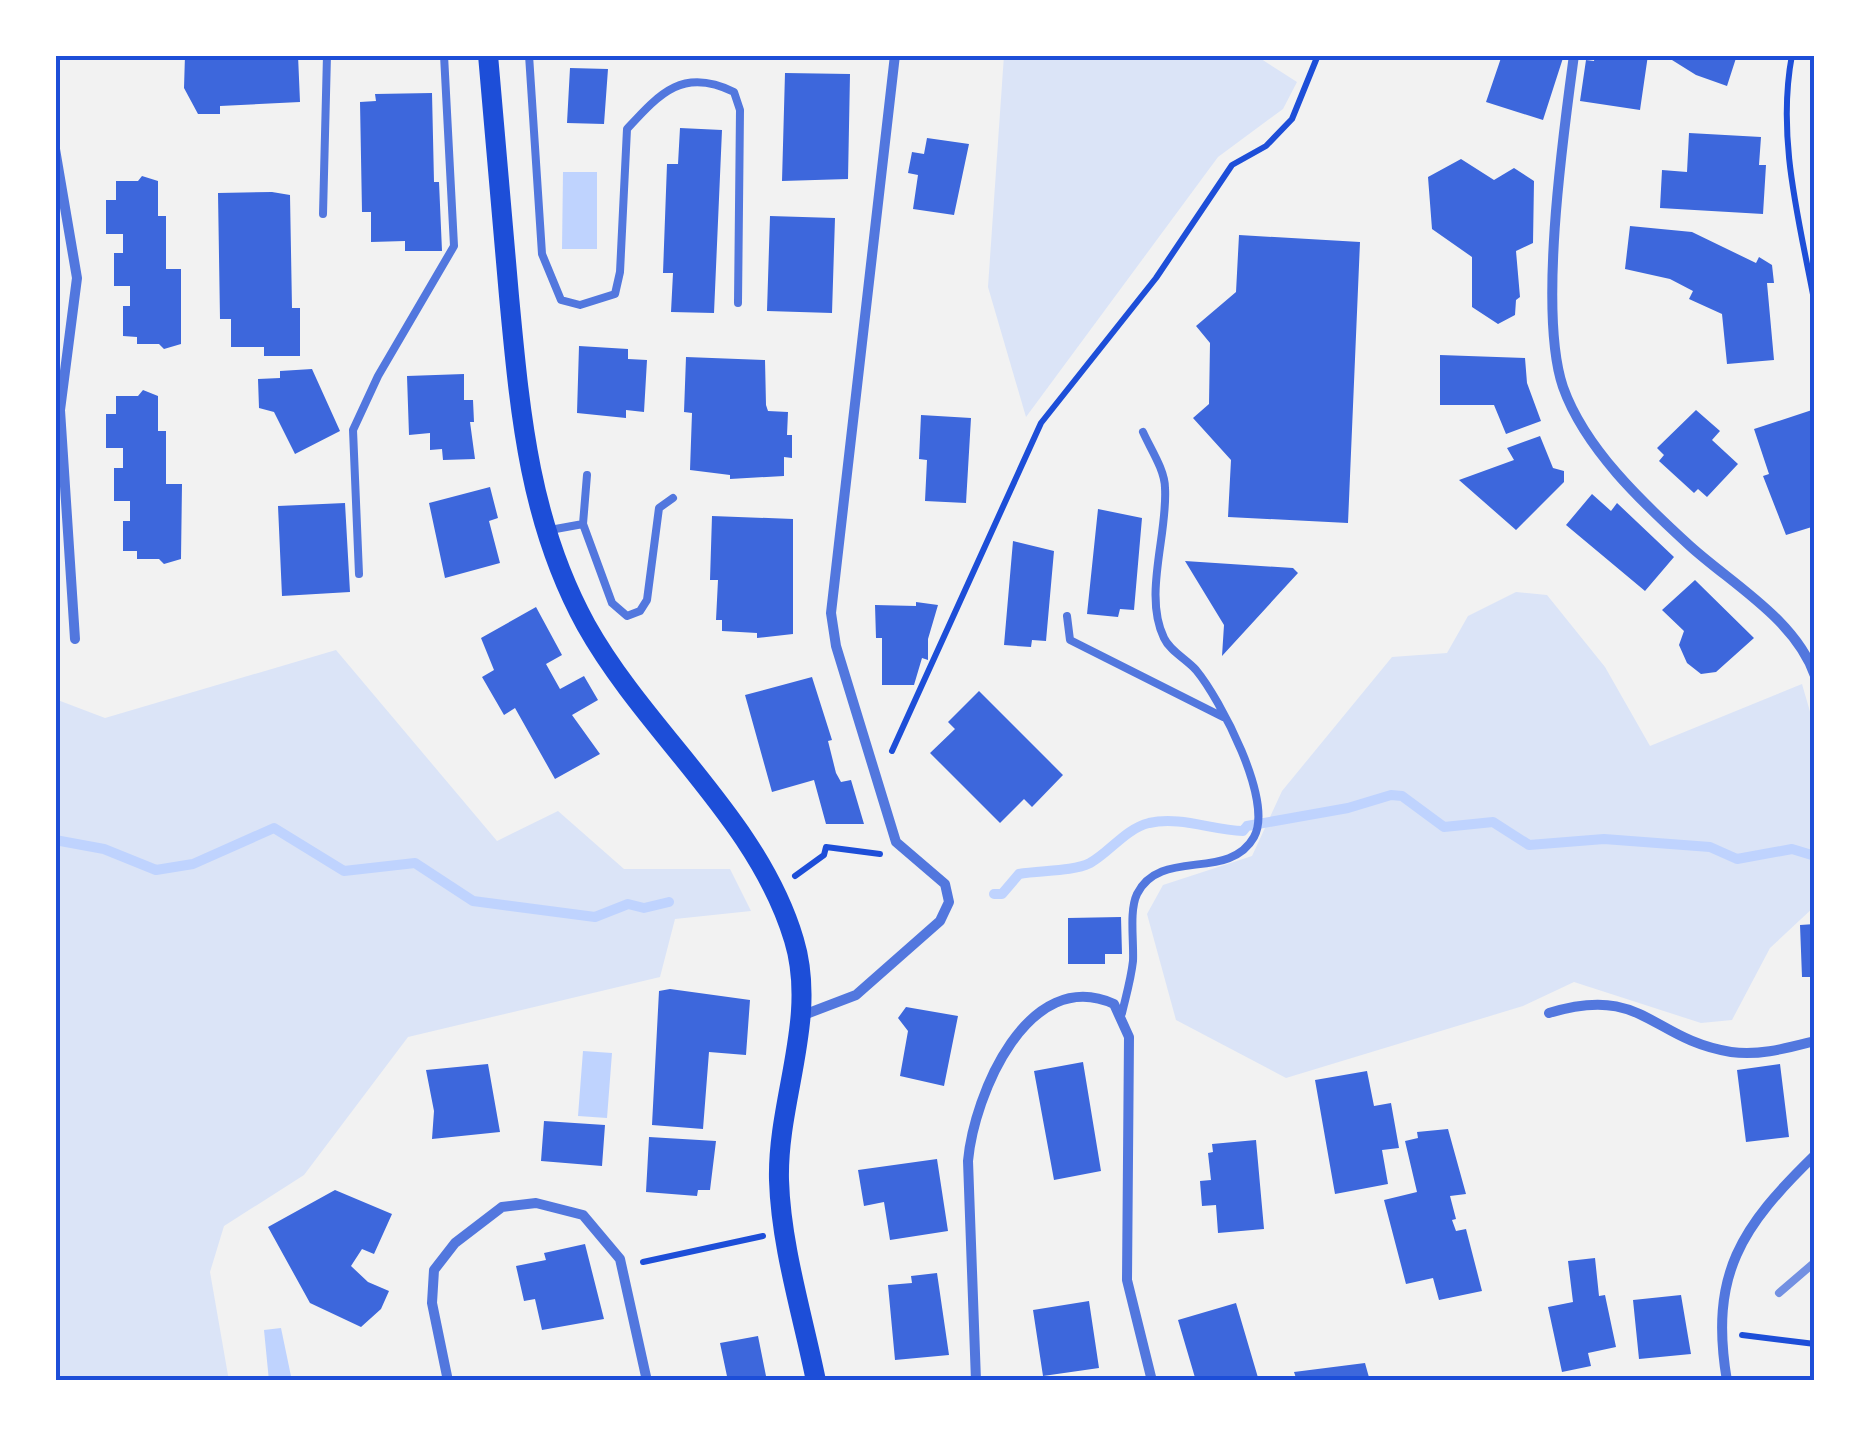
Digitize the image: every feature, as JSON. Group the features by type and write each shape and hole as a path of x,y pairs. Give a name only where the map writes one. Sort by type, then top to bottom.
{"main road":[{"path":"488,55 520,414 544,531 564,582 604,653 742,838 775,891 800,963 800,1017 779,1176 786,1232 816,1381"}],"street":[{"path":"800,1017 856,995 940,921 949,902 945,884 910,858 896,842 836,646 831,612 896,55"},
{"path":"1574,55 1552,300 1562,385 1573,410 1621,478 1690,546 1772,615 1815,676"},
{"path":"55,149 77,278 60,410 75,639"},
{"path":"976,1381 968,1162 973,1127 1010,1044 1031,1019 1059,1002 1082,996 1114,1004 1122,1013 1129,1038 1127,1280 1152,1381"},
{"path":"1549,1013 1581,1004 1613,1003 1680,1035 1732,1052 1774,1051 1815,1041"},
{"path":"1727,1381 1721,1332 1723,1290 1738,1244 1763,1207 1815,1155"},
{"path":"448,1381 432,1303 434,1270 455,1243 502,1207 536,1203 583,1215 622,1266 647,1381"}],"lane":[{"path":"323,214 328,55"},
{"path":"359,574 353,430 378,376 454,246 444,55"},
{"path":"529,55 542,254 561,300 580,306 615,294 620,272 627,129 666,90 688,82 714,82 734,92 740,110 738,302"},
{"path":"1122,1013 1132,970 1136,896 1149,877 1169,867 1208,864 1236,854 1255,836 1260,821 1256,798 1228,719 1196,670 1164,641 1156,615 1166,484 1143,432"},
{"path":"587,475 583,524 612,603 627,616 640,612 647,600 659,508 673,498"},
{"path":"544,531 583,524"},
{"path":"1067,616 1070,640 1228,719"}],"path":[{"path":"877,784 1041,423 1156,278 1232,165 1266,146 1292,119 1318,55"},
{"path":"1792,55 1785,108 1787,136 1796,214 1815,306"},
{"path":"775,891 824,856 826,847 884,855 899,872 910,858"},
{"path":"622,1266 786,1232"},
{"path":"1721,1332 1815,1344"}],"shaded area":[{"path":"1004,55 1255,55 1297,82 1283,109 1218,157 1026,417 988,287"},
{"path":"1516,592 1547,595 1605,667 1650,746 1802,684 1815,729 1815,906 1770,948 1732,1020 1701,1023 1574,982 1523,1006 1286,1078 1176,1020 1147,914 1163,885 1252,856 1282,791 1392,657 1447,653 1468,616"},
{"path":"336,650 497,841 558,811 624,869 730,869 751,911 675,919 660,977 408,1037 304,1175 224,1226 210,1272 229,1381 55,1381 55,699 105,718"}],"water":[{"path":"563,172 597,172 597,249 562,249"},
{"path":"583,1051 612,1053 607,1118 578,1116"},
{"path":"281,1328 292,1381 269,1381 264,1330"}],"building":[{"path":"185,55 298,55 300,102 220,106 220,114 198,114 184,88"},
{"path":"1502,55 1563,58 1543,120 1486,102"},
{"path":"1595,55 1648,55 1640,110 1580,101 1586,60 1594,61"},
{"path":"1664,55 1737,55 1727,86 1696,75"},
{"path":"570,68 608,69 604,124 567,123"},
{"path":"785,73 850,74 848,179 782,181"},
{"path":"432,93 434,182 439,182 442,251 405,251 405,241 371,242 371,212 362,212 360,102 376,101 375,94"},
{"path":"680,128 722,130 714,313 671,312 673,273 663,273 667,164 678,164"},
{"path":"1689,133 1761,137 1759,165 1766,165 1763,214 1660,208 1662,170 1687,172"},
{"path":"927,138 969,144 954,215 913,209 918,175 908,173 912,152 924,154"},
{"path":"1461,159 1494,180 1514,168 1534,181 1533,243 1516,251 1520,297 1516,300 1515,315 1498,324 1472,307 1472,257 1432,229 1428,177"},
{"path":"142,176 158,181 158,216 166,216 166,269 181,269 181,344 164,349 159,344 137,344 137,337 123,336 123,306 130,306 130,286 114,286 114,253 123,253 123,234 106,234 106,200 116,200 116,181 138,181"},
{"path":"218,193 290,195 292,308 300,308 300,356 264,356 264,347 231,347 231,319 220,319"},
{"path":"770,216 835,218 832,313 767,311"},
{"path":"1630,226 1692,232 1756,263 1759,257 1772,265 1774,283 1767,283 1774,360 1727,364 1722,314 1689,299 1693,291 1670,279 1625,269"},
{"path":"1239,235 1360,242 1348,523 1228,517 1231,460 1193,418 1209,404 1210,343 1196,326 1236,292"},
{"path":"579,346 628,349 628,359 647,360 644,412 626,410 626,418 577,413"},
{"path":"1440,355 1525,358 1527,383 1541,421 1506,434 1494,405 1440,405"},
{"path":"686,357 765,360 768,411 788,412 787,435 792,435 792,458 784,457 784,476 730,479 730,475 690,470 692,413 684,412"},
{"path":"312,369 340,431 295,454 274,412 259,408 258,379 280,378 280,371"},
{"path":"464,374 464,400 473,400 474,422 470,422 475,459 443,460 442,449 430,450 430,433 409,435 407,376"},
{"path":"143,390 158,396 158,431 166,431 166,484 182,484 181,559 164,564 159,559 137,559 137,551 123,551 123,521 130,521 130,501 114,501 114,468 123,468 123,448 106,448 106,414 116,414 116,396 138,396"},
{"path":"1815,409 1815,526 1786,535 1763,476 1769,474 1754,429"},
{"path":"1696,410 1720,431 1712,440 1738,464 1707,497 1698,489 1694,493 1659,461 1664,455 1657,448"},
{"path":"921,415 971,418 966,503 925,501 927,460 919,459"},
{"path":"1540,436 1553,468 1564,471 1564,482 1516,530 1459,480 1514,460 1507,448"},
{"path":"490,487 498,518 489,521 500,563 445,578 429,503"},
{"path":"1592,494 1611,511 1617,503 1674,557 1645,591 1566,525"},
{"path":"345,503 350,592 282,596 278,506"},
{"path":"1098,509 1142,518 1134,610 1120,609 1118,617 1087,614"},
{"path":"712,516 793,519 793,634 757,638 757,633 722,631 722,620 716,620 718,580 710,580"},
{"path":"1013,541 1054,551 1046,641 1032,640 1031,647 1004,645"},
{"path":"1185,561 1293,568 1298,573 1222,656 1224,625"},
{"path":"1695,580 1754,638 1716,672 1701,674 1687,663 1679,645 1684,631 1662,610"},
{"path":"916,602 938,605 928,639 928,660 922,658 914,685 882,685 882,638 876,638 875,605 916,606"},
{"path":"536,607 562,655 546,664 560,689 584,676 598,700 572,715 600,754 555,779 515,708 504,715 482,677 494,670 481,638"},
{"path":"812,677 832,740 828,741 836,773 841,782 851,780 864,824 826,824 814,780 772,792 745,695"},
{"path":"979,691 1063,775 1032,807 1024,799 1000,823 930,753 955,729 948,722"},
{"path":"1121,917 1122,954 1105,954 1105,964 1068,964 1068,918"},
{"path":"1815,924 1815,977 1802,977 1800,925"},
{"path":"670,989 750,1000 746,1055 709,1052 703,1129 652,1125 659,991"},
{"path":"906,1007 958,1016 944,1086 900,1076 908,1031 898,1018"},
{"path":"1083,1062 1101,1171 1054,1180 1034,1071"},
{"path":"488,1064 500,1132 432,1139 434,1111 426,1070"},
{"path":"1780,1064 1789,1137 1746,1142 1737,1070"},
{"path":"1367,1071 1374,1106 1391,1103 1399,1148 1382,1150 1388,1184 1335,1194 1315,1080"},
{"path":"544,1121 605,1125 602,1166 541,1161"},
{"path":"1448,1129 1466,1194 1450,1196 1456,1219 1452,1220 1456,1231 1466,1229 1482,1291 1439,1300 1433,1278 1406,1284 1384,1200 1417,1192 1405,1141 1418,1138 1417,1132"},
{"path":"649,1137 716,1141 710,1190 698,1190 697,1196 646,1192"},
{"path":"1256,1140 1264,1229 1218,1233 1216,1205 1202,1206 1200,1181 1211,1180 1208,1153 1213,1152 1212,1144"},
{"path":"937,1159 948,1231 890,1240 884,1202 864,1206 858,1170"},
{"path":"335,1190 392,1214 374,1254 362,1249 351,1266 368,1282 389,1291 381,1309 361,1327 310,1303 268,1227"},
{"path":"585,1244 604,1319 542,1330 535,1299 524,1301 516,1266 546,1260 544,1253"},
{"path":"1595,1258 1599,1296 1605,1295 1616,1347 1588,1353 1591,1366 1562,1372 1548,1307 1573,1302 1568,1261"},
{"path":"937,1273 949,1355 895,1360 888,1285 912,1283 911,1276"},
{"path":"1681,1295 1691,1354 1639,1359 1633,1300"},
{"path":"1089,1301 1099,1368 1043,1376 1033,1310"},
{"path":"1236,1303 1259,1381 1196,1381 1178,1320"},
{"path":"758,1336 767,1381 728,1381 720,1343"},
{"path":"1365,1363 1370,1381 1297,1381 1294,1372"}],"waterway":[{"path":"994,894 1002,894 1019,874 1090,863 1132,830 1149,823 1172,821 1243,831 1247,826 1348,808 1391,795 1402,796 1444,827 1493,822 1529,845 1604,839 1710,847 1737,859 1792,849 1815,856"},
{"path":"55,840 104,849 156,870 193,864 274,828 344,871 415,863 473,901 595,917 628,904 644,908 669,902"}],"railway":[{"path":"1779,1293 1815,1262"}]}
